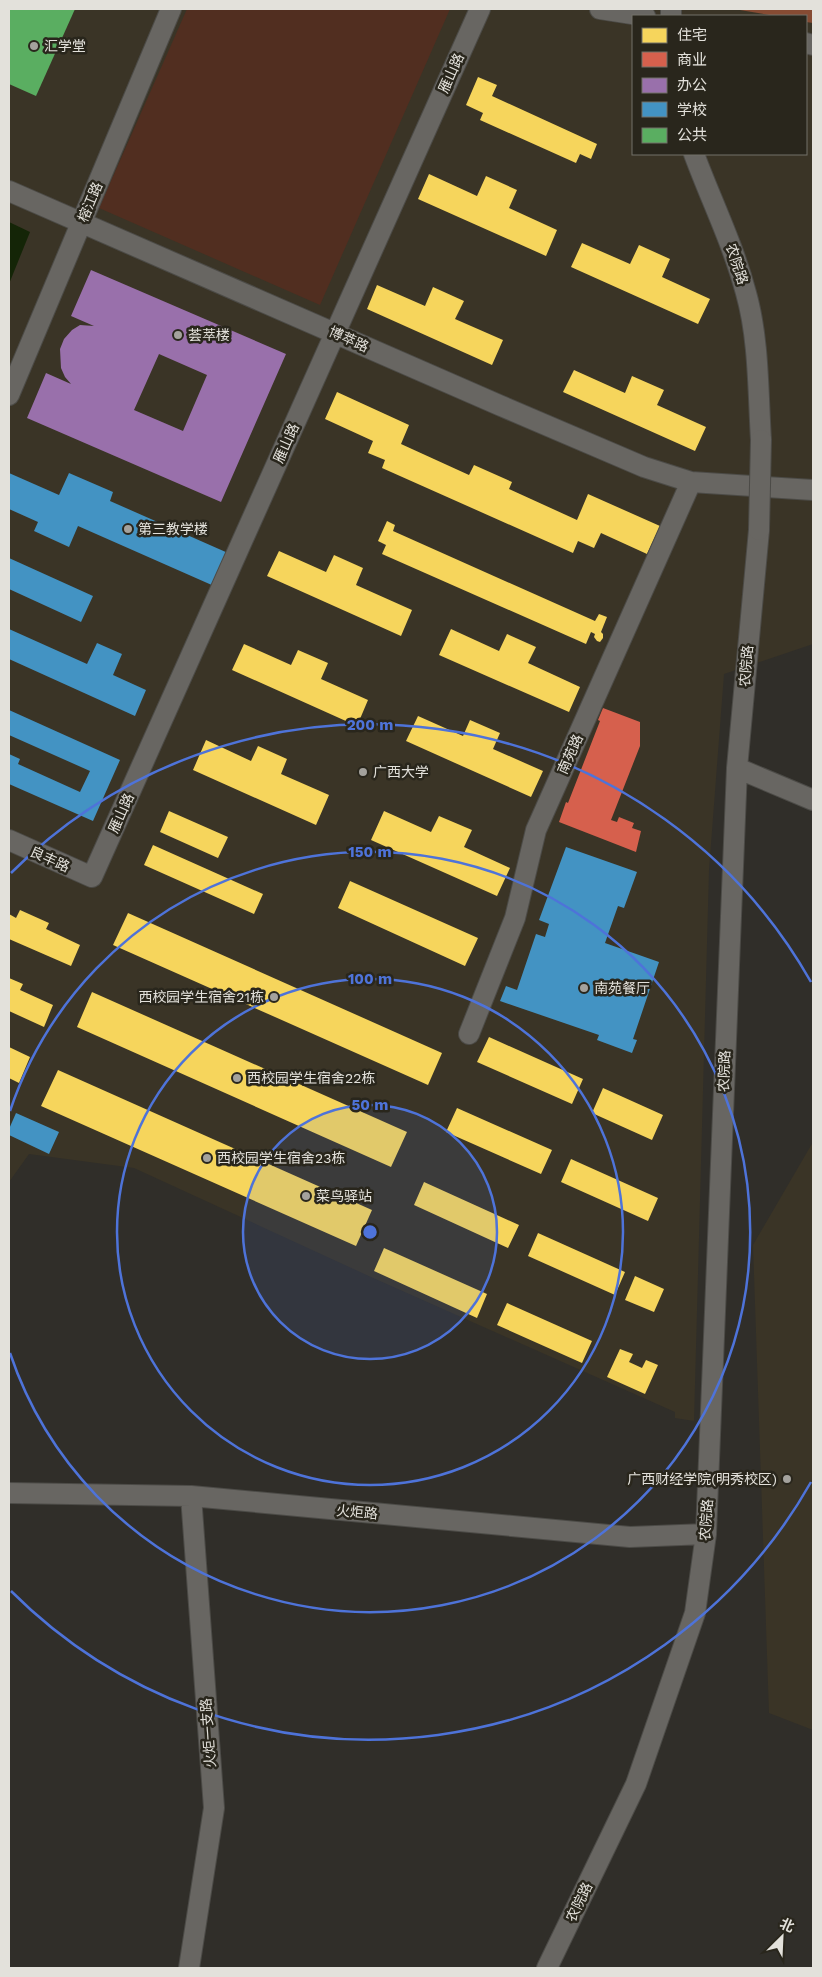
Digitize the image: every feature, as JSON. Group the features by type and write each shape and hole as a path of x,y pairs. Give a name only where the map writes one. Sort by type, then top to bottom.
{"street":[{"name":"榕江路","path":"9,394 171,9"},
{"name":"雁山路","path":"92,877 480,9"},
{"path":"600,9 639,15"},
{"name":"农院路","path":"547,1968 636,1784 695,1613 706,1534 737,768 759,530 760,440 757,361 747,295 726,230 694,155"},
{"name":"博萃路","path":"9,191 644,467 692,482 813,490"},
{"name":"南苑路","path":"469,1034 515,918 536,830 692,482"},
{"path":"737,768 813,800"},
{"name":"良丰路","path":"9,840 92,877"},
{"name":"火炬路","path":"9,1493 191,1496 630,1537 706,1534"},
{"name":"火炬一支路","path":"190,1968 214,1808 191,1496"}],"shaded area":[{"name":"广西大学","path":"9,9 813,9 813,644 724,674 709,870 694,1421 675,1418 675,1412 371,1277 134,1168 29,1154 9,1182"},
{"path":"187,9 450,9 320,305 99,208"},
{"path":"734,9 813,9 813,23 807,22 807,15 769,15"},
{"path":"9,222 30,232 9,284"},
{"name":"广西财经学院(明秀校区)","path":"813,1142 813,1730 769,1713 753,1245"}],"building: 住宅":[{"path":"478,77 497,85 492,96 597,144 591,159 580,154 576,163 480,120 483,113 466,105"},
{"path":"429,174 477,196 486,176 517,190 509,208 557,230 546,256 418,199"},
{"path":"582,243 630,264 639,245 670,259 662,277 710,299 698,324 571,267"},
{"path":"377,285 425,306 433,287 464,301 455,319 503,340 492,365 367,309"},
{"path":"574,370 625,393 632,376 664,390 657,405 706,427 695,451 563,392"},
{"path":"337,392 409,425 401,444 469,475 474,465 512,482 509,489 577,520 588,494 660,526 647,554 601,533 594,548 578,541 573,553 382,468 385,460 368,453 373,441 325,419"},
{"path":"387,521 395,525 393,531 595,621 599,614 607,617 601,632 603,638 600,642 597,641 594,637 595,634 591,632 586,644 382,554 386,545 378,541"},
{"path":"279,551 326,572 334,555 363,568 356,585 412,610 401,636 267,576"},
{"path":"451,629 499,651 507,634 536,647 528,663 580,687 569,712 439,655"},
{"path":"244,644 291,665 298,650 328,663 321,679 368,700 357,726 232,670"},
{"path":"418,716 463,736 470,720 500,733 493,749 543,771 531,797 406,741"},
{"path":"206,740 251,761 258,746 287,759 281,774 329,795 316,825 193,770"},
{"path":"169,811 228,837 218,858 160,832"},
{"path":"384,811 431,832 439,816 472,830 464,847 510,868 497,896 371,840"},
{"path":"153,845 263,894 254,914 144,865"},
{"path":"350,881 478,938 465,966 338,908"},
{"path":"20,910 49,923 46,929 80,945 71,966 9,939 9,914 16,918"},
{"name":"西校园学生宿舍21栋","path":"128,913 442,1053 428,1085 113,945"},
{"path":"9,978 23,984 20,990 53,1005 44,1027 9,1011"},
{"name":"西校园学生宿舍22栋","path":"92,992 407,1132 391,1167 77,1027"},
{"path":"489,1037 583,1079 572,1104 477,1062"},
{"path":"9,1047 30,1057 19,1083 9,1078"},
{"name":"西校园学生宿舍23栋","path":"58,1070 372,1210 356,1246 41,1106"},
{"path":"603,1088 663,1115 652,1140 592,1113"},
{"path":"457,1108 552,1150 541,1174 446,1132"},
{"path":"571,1159 658,1198 648,1221 561,1182"},
{"path":"424,1182 519,1225 508,1248 414,1205"},
{"path":"538,1233 625,1272 615,1295 528,1256"},
{"path":"384,1248 487,1294 477,1318 374,1271"},
{"path":"635,1276 664,1289 654,1312 625,1300"},
{"path":"507,1303 592,1341 582,1363 497,1325"},
{"path":"620,1349 633,1354 629,1362 642,1368 646,1360 658,1365 645,1394 607,1377"}],"building: 商业":[{"path":"603,708 640,722 640,746 611,820 617,822 619,817 634,823 632,828 641,831 636,852 559,822 600,721 598,720"}],"building: 办公":[{"path":"91,270 286,354 221,502 27,418 46,373 71,384 61,368 60,349 64,339 72,330 80,325 94,326 71,316","holes":["159,354 207,375 183,431 134,410"]}],"building: 学校":[{"name":"第三教学楼","path":"9,473 59,495 69,473 113,492 110,501 228,553 214,586 78,526 69,547 34,531 38,522 9,509"},
{"path":"9,558 93,596 81,622 9,589"},
{"path":"9,629 87,664 97,643 122,654 113,675 146,690 135,716 9,659"},
{"path":"9,710 120,760 93,821 9,784 9,754 20,759 18,764 80,792 90,771 9,735"},
{"name":"南苑餐厅","path":"566,847 637,872 624,908 618,906 605,943 659,962 633,1039 637,1040 632,1053 597,1040 599,1035 500,1001 506,986 517,990 536,934 545,937 549,924 539,920"},
{"path":"16,1113 59,1132 49,1154 9,1135 9,1129"}],"building: 公共":[{"name":"汇学堂","path":"9,9 75,9 36,96 9,84"}],"place":[{"name":"汇学堂","path":"34,46"},
{"name":"荟萃楼","path":"178,335"},
{"name":"第三教学楼","path":"128,529"},
{"name":"广西大学","path":"363,772"},
{"name":"南苑餐厅","path":"584,988"},
{"name":"西校园学生宿舍21栋","path":"274,997"},
{"name":"西校园学生宿舍22栋","path":"237,1078"},
{"name":"西校园学生宿舍23栋","path":"207,1158"},
{"name":"菜鸟驿站","path":"306,1196"},
{"name":"广西财经学院(明秀校区)","path":"787,1479"}]}
